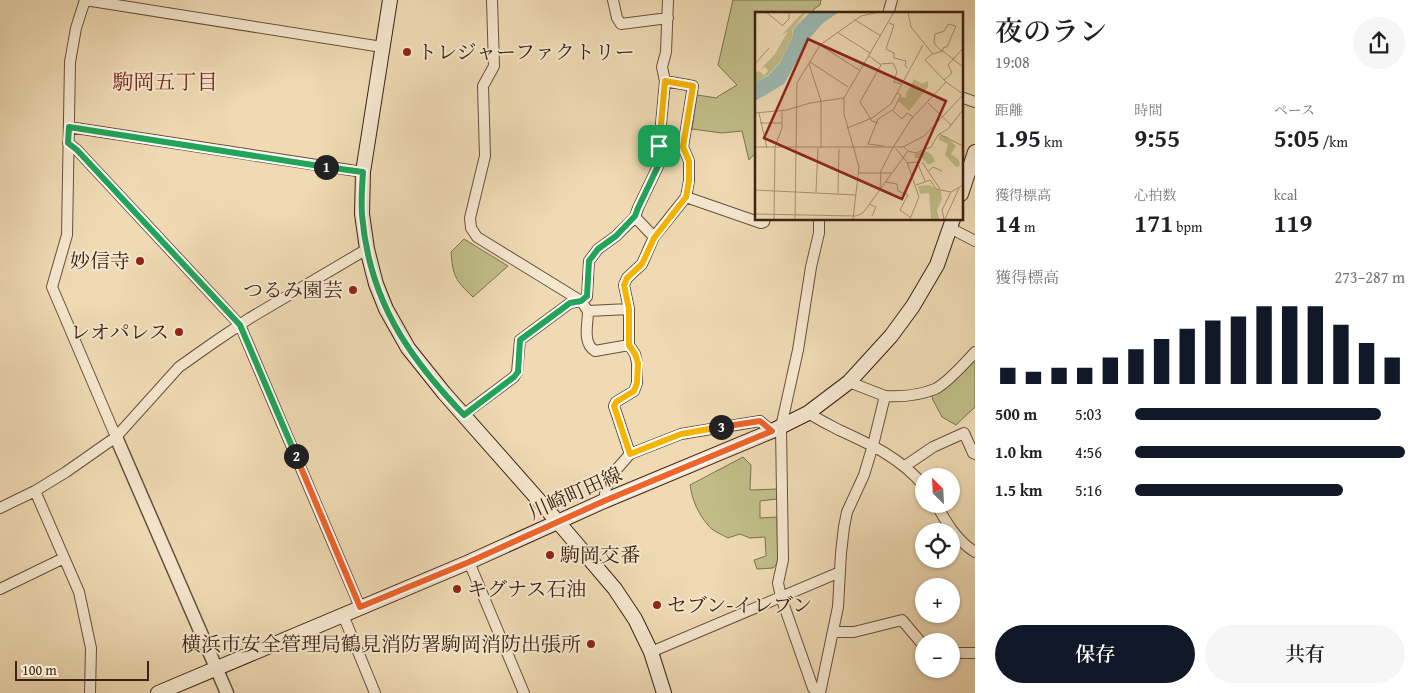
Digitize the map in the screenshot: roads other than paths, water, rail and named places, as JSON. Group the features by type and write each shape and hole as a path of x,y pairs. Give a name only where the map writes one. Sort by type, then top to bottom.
{"main road":[{"path":"390,0 363,172 362,214 367,249 376,284 386,310 404,342 444,394 558,522 614,589 635,619 651,652 664,693"},
{"path":"962,191 975,152"},
{"name":"川崎町田線","path":"158,693 469,562 604,501 777,429 808,413 849,382 891,336 913,306 937,265 952,223"}],"street":[{"path":"226,693 52,287 67,235 70,62 76,28 85,0 382,47"},
{"path":"492,0 494,66 483,86 485,156 470,218 471,228 478,237 581,301 588,311 587,341 595,351 629,345"},
{"path":"613,0 617,18 621,24 668,18"},
{"path":"464,415 518,372 520,340 570,303 581,301 587,296 589,261 598,249 616,236 635,216 660,162 659,146 665,81 662,67 666,52 668,0"},
{"path":"630,454 614,406 616,402 634,391 637,383 638,363 629,345 629,309 624,285 627,278 642,264 654,238 686,197 689,181 689,161 683,147 693,86 665,81"},
{"path":"962,97 975,102"},
{"path":"69,127 363,172"},
{"path":"68,143 124,199 240,325 360,607"},
{"path":"686,197 761,223 765,220"},
{"path":"635,216 654,238"},
{"path":"819,220 819,233 811,267 798,350 777,429 783,560 778,584 813,688 819,693 838,607 844,527 847,512 864,475 874,445 885,396"},
{"path":"952,223 975,241"},
{"path":"0,508 35,491 116,437 180,367 240,325 367,249"},
{"path":"588,311 629,309"},
{"path":"849,382 885,396 912,395 936,388 975,352"},
{"path":"808,413 836,429 874,445 905,466 915,477"},
{"path":"604,501 606,487 616,470 630,454 681,434 730,425 760,421 777,429"},
{"path":"905,466 933,447 964,433 975,454"},
{"path":"35,491 79,592 91,648 90,693"},
{"path":"941,513 949,526 966,546 975,552"},
{"path":"0,589 64,558"},
{"path":"469,562 524,693"},
{"path":"651,652 840,572"},
{"path":"342,615 375,693"},
{"path":"833,632 854,632 902,620 915,635"},
{"path":"960,653 975,653"}],"place":[{"name":"トレジャーファクトリー","path":"407,52"},
{"name":"妙信寺","path":"140,261"},
{"name":"つるみ園芸","path":"353,290"},
{"name":"レオパレス","path":"179,332"},
{"name":"駒岡交番","path":"550,555"},
{"name":"キグナス石油","path":"457,589"},
{"name":"セブン-イレブン","path":"657,605"},
{"name":"横浜市安全管理局鶴見消防署駒岡消防出張所","path":"591,644"}],"district":[{"name":"駒岡五丁目","path":"165,82"}]}
